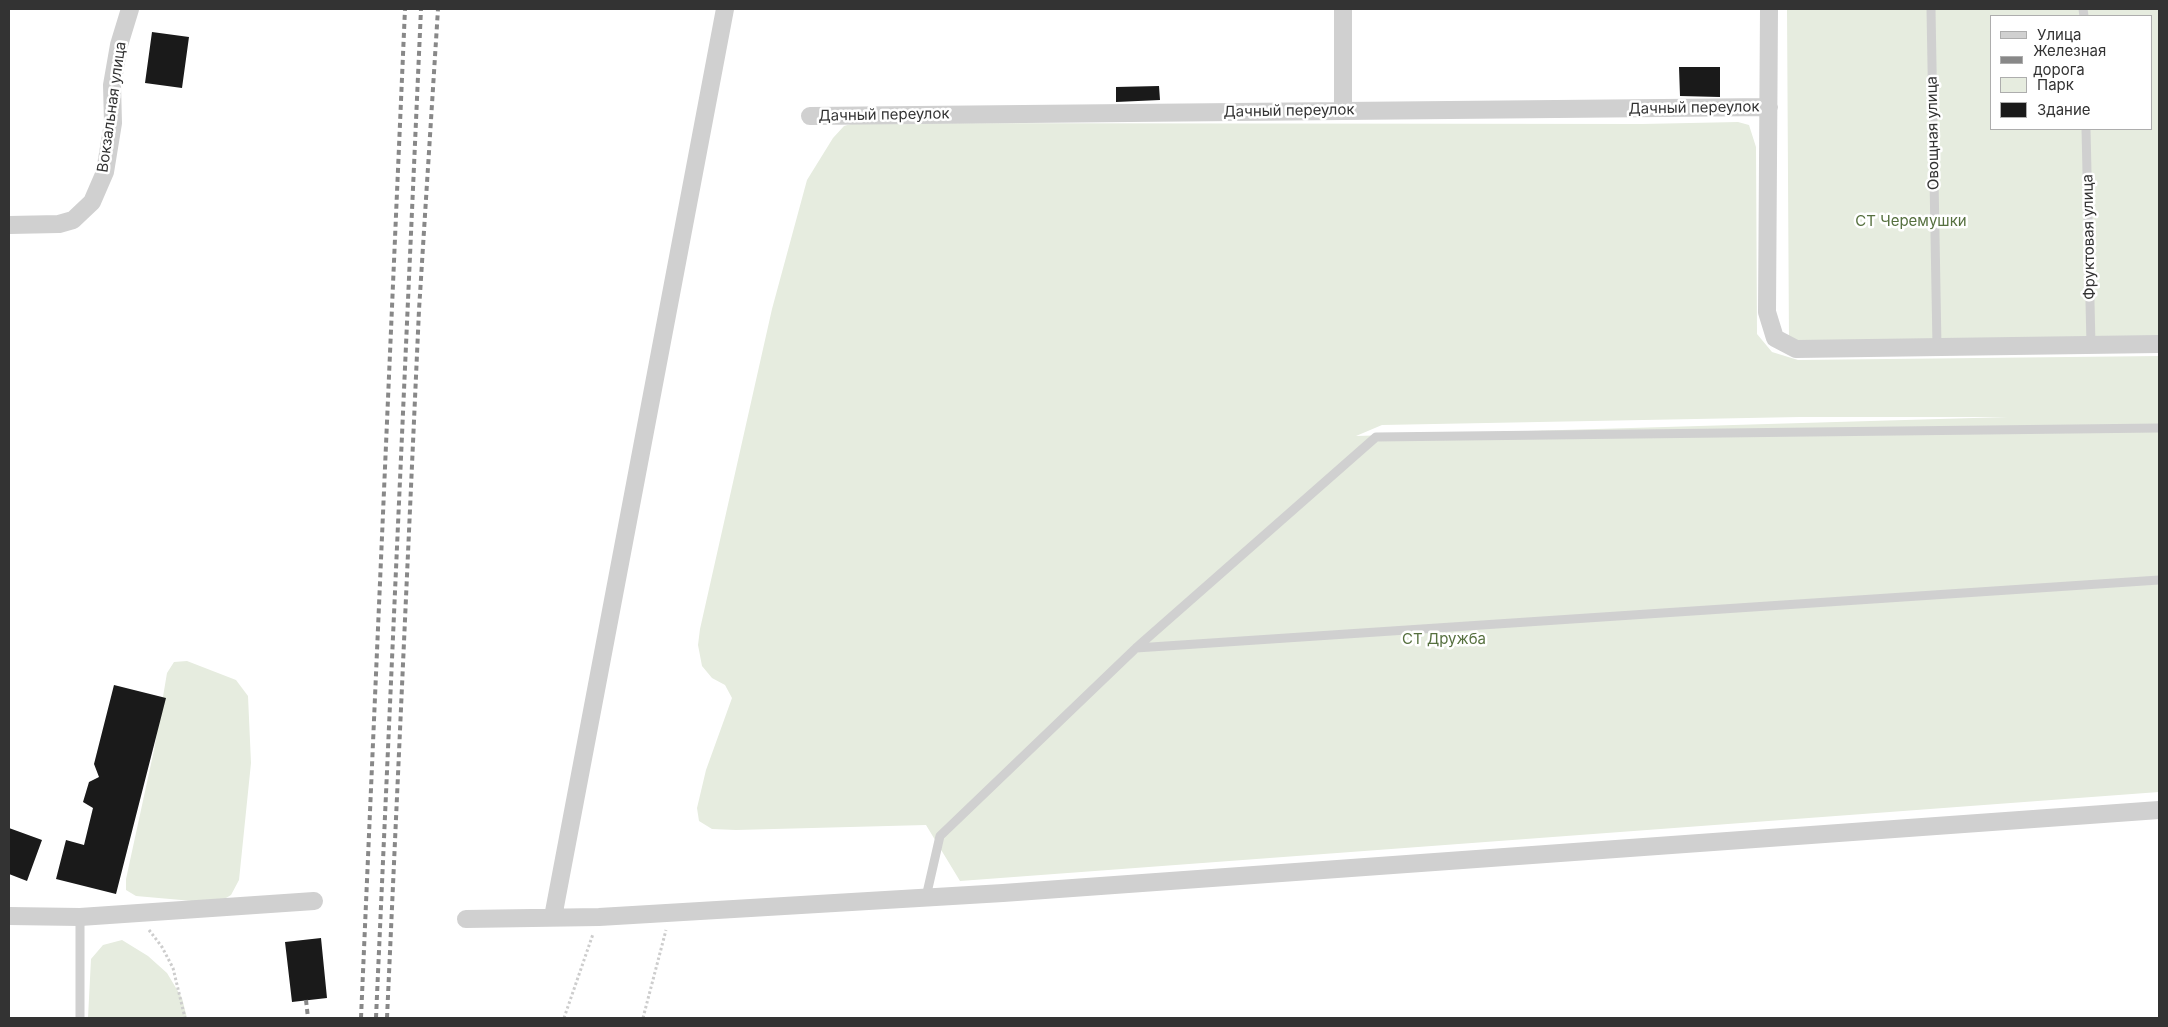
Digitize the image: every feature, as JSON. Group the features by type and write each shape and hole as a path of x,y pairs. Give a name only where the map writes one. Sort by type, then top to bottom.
{"street":[{"name":"Вокзальная улица","path":"9,225 59,224 73,220 92,202 105,172 113,123 112,85 119,45 130,9"},
{"path":"553,917 725,9"},
{"path":"1342,111 1343,9"},
{"path":"1769,9 1767,312 1776,338 1796,349 2159,344"},
{"name":"Дачный переулок","path":"810,116 1769,107"},
{"path":"466,919 599,917 926,898 2159,810"},
{"path":"9,916 80,917 314,901"}],"lane":[{"name":"Овощная улица","path":"1931,9 1937,347"},
{"name":"Фруктовая улица","path":"2086,130 2091,345"},
{"path":"926,898 940,836 1136,648 1376,437 2159,428"},
{"path":"1136,648 2159,580"},
{"path":"80,917 80,1018"}],"path":[{"path":"136,913 162,947 173,968 185,1018"},
{"path":"642,1018 670,913"},
{"path":"564,1018 599,917"}],"green space":[{"name":"СТ Черемушки","path":"1787,9 2159,9 2159,339 1789,344"},
{"name":"СТ Дружба","path":"1738,122 1749,125 1756,147 1757,334 1772,352 1798,360 2159,356 2159,792 960,881 926,825 736,830 712,829 699,821 697,808 706,770 732,698 725,685 712,678 702,666 698,645 700,629 772,309 807,180 833,138 844,126 854,123 1642,124","holes":["1800,417 2008,417 1356,436 1382,425"]},
{"path":"187,661 236,680 248,696 251,763 239,880 231,895 221,901 204,902 136,896 126,890 126,879 154,750 167,673 174,662"},
{"path":"122,940 148,956 167,973 182,998 187,1018 88,1018 91,959 103,945"}],"building":[{"path":"152,32 189,37 182,88 145,83"},
{"path":"1679,67 1720,67 1720,97 1680,96"},
{"path":"1159,86 1160,100 1116,102 1116,87"},
{"path":"114,685 166,698 116,894 56,879 66,840 84,845 93,808 83,802 89,782 99,777 94,764"},
{"path":"9,828 42,840 27,881 9,874"},
{"path":"321,938 327,998 292,1002 285,942"}],"railway":[{"path":"361,1018 405,9"},
{"path":"376,1018 421,9"},
{"path":"387,1018 419,310 438,9"},
{"path":"306,1000 308,1018"}]}
